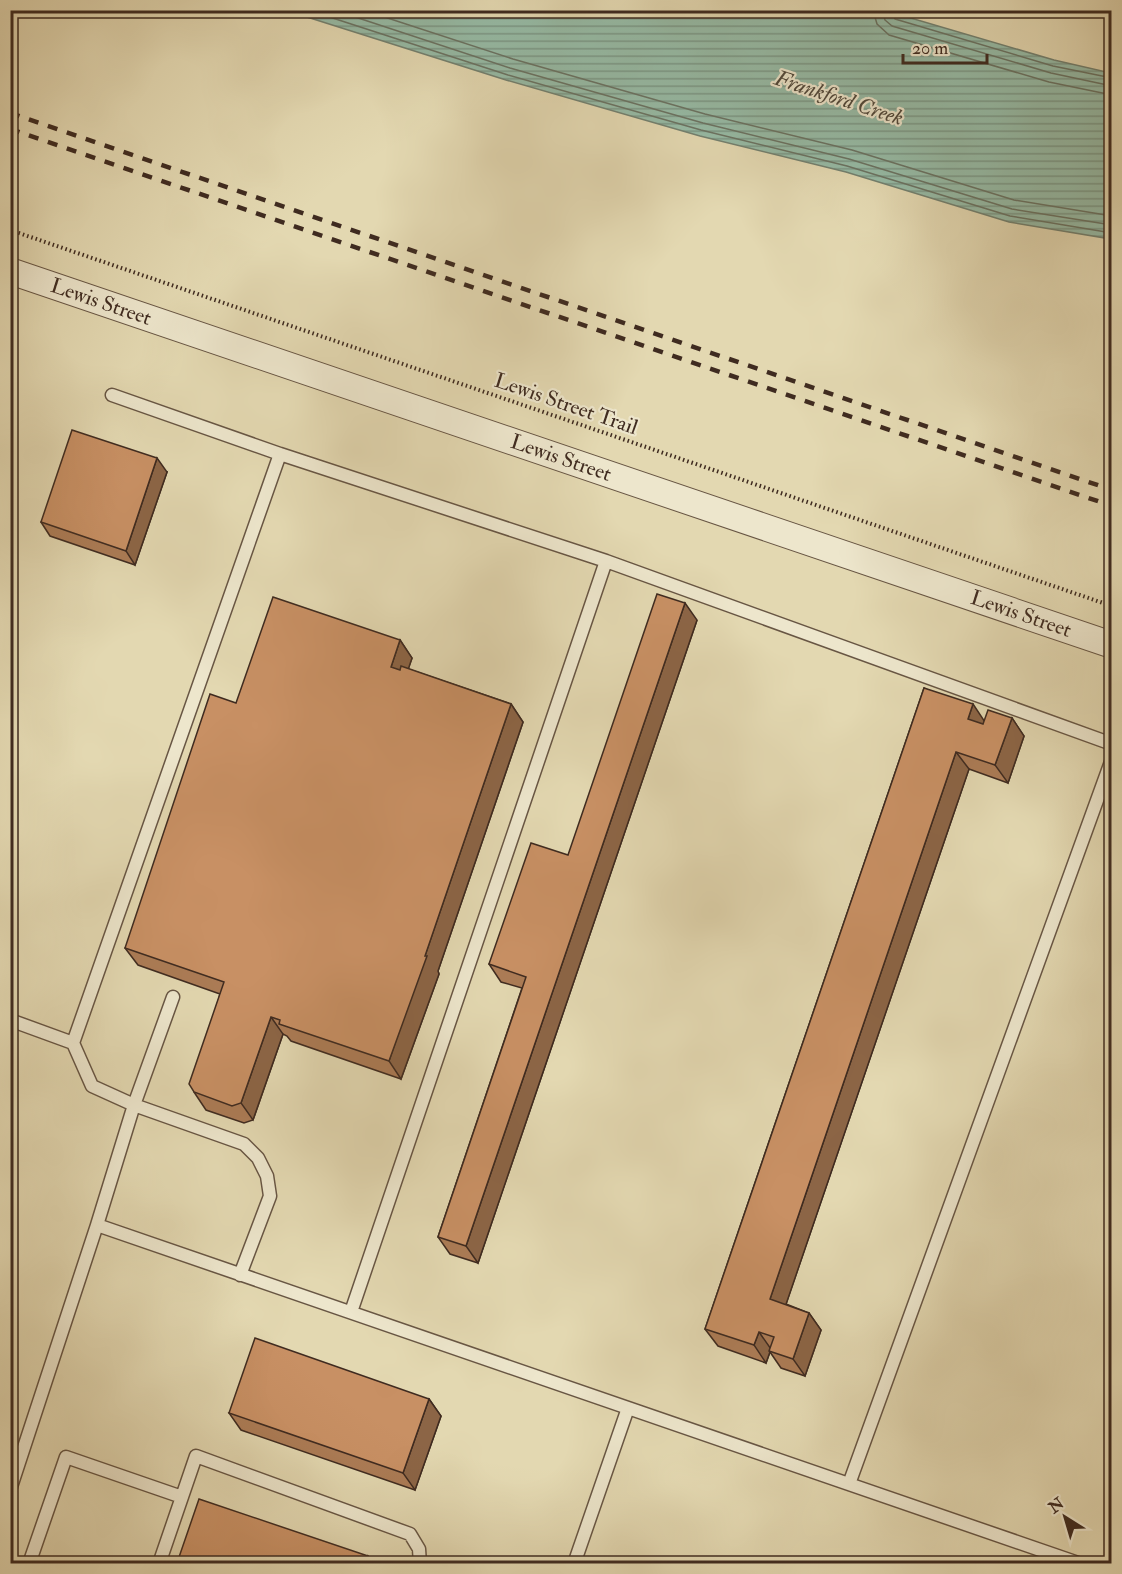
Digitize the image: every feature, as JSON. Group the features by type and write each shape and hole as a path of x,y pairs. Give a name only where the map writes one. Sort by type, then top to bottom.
{"street":[{"name":"Lewis Street","path":"10,271 1112,645"}],"lane":[{"path":"111,395 280,454 606,561 1112,744"},
{"path":"240,1275 270,1196 267,1176 258,1158 244,1144 135,1105 92,1086 73,1043 280,454"},
{"path":"351,1312 606,561"},
{"path":"849,1484 1112,759"},
{"path":"11,1485 135,1105 173,998"},
{"path":"10,1020 73,1043"},
{"path":"97,1225 1081,1563"},
{"path":"574,1563 628,1408"},
{"path":"159,1563 196,1455 410,1534 418,1549 420,1563"},
{"path":"29,1563 66,1457 182,1497"}],"path":[{"name":"Lewis Street Trail","path":"10,230 1112,606"}],"water":[{"name":"Frankford Creek","path":"288,11 887,11 1054,60 1111,73 1111,239 1009,222 846,172 700,136 506,80"}],"building":[{"path":"72,430 157,458 126,551 41,522"},
{"path":"657,594 685,603 466,1246 438,1237 526,977 489,964 531,843 568,855"},
{"path":"273,597 400,640 391,667 400,670 401,666 511,704 425,956 427,956 389,1061 279,1024 280,1020 271,1017 241,1103 232,1106 194,1092 189,1084 224,982 125,948 210,694 236,703"},
{"path":"924,688 973,704 968,719 983,724 988,710 1012,718 995,765 956,752 770,1299 809,1313 793,1359 769,1351 774,1337 759,1332 754,1345 705,1329"},
{"path":"255,1338 429,1399 403,1473 229,1413"},
{"path":"199,1499 368,1556 366,1563 177,1563"}],"railway":[{"path":"10,113 1112,490"},
{"path":"10,129 1112,506"}]}
